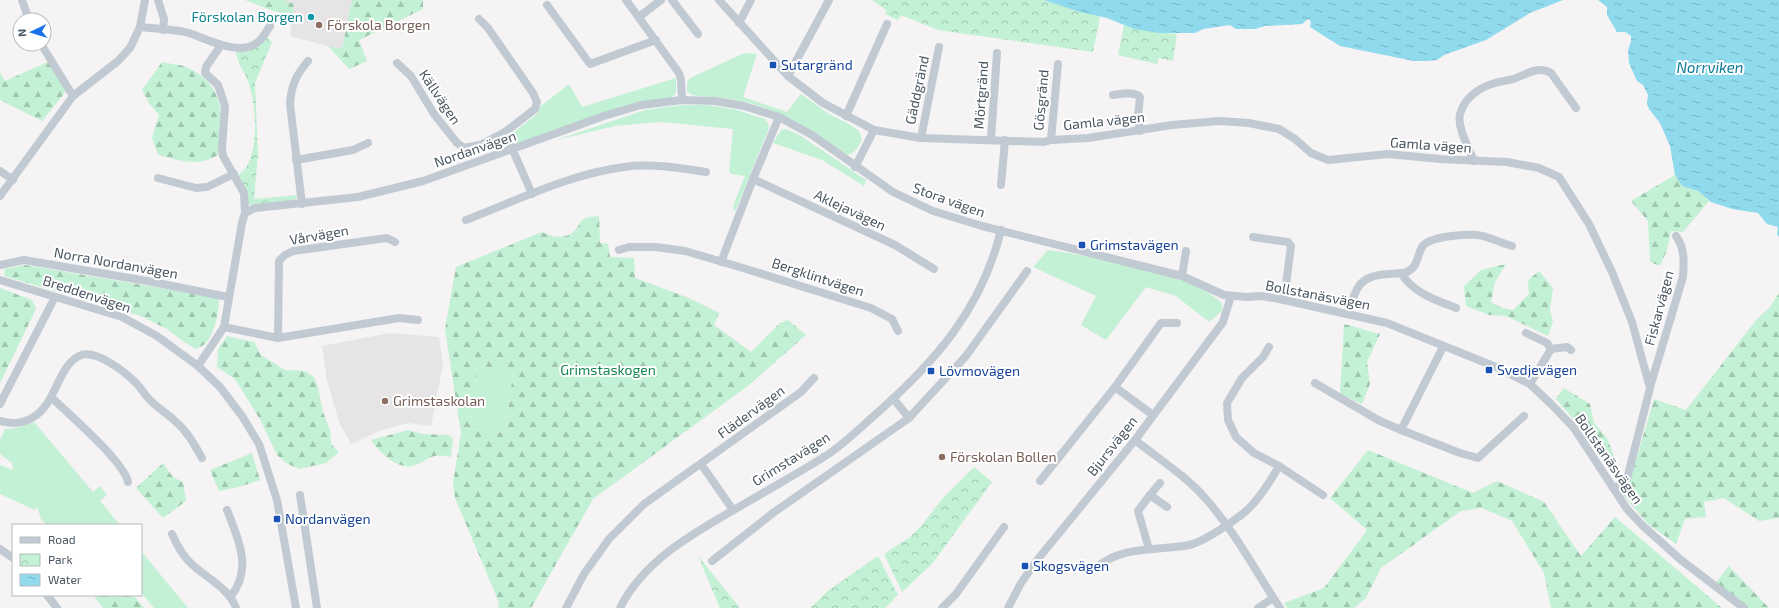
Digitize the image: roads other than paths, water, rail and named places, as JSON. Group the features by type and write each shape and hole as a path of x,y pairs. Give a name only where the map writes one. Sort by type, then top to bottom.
{"street":[{"path":"22,0 26,12"},
{"path":"0,196 73,96 118,61 130,48 140,27 144,0"},
{"path":"158,0 164,20 163,30"},
{"path":"626,0 679,73 682,80 682,100"},
{"path":"639,17 661,0"},
{"path":"672,0 698,34"},
{"path":"719,0 788,76 823,103 874,130 855,167"},
{"path":"739,23 751,0"},
{"path":"788,76 829,0"},
{"path":"547,6 590,64 656,40"},
{"name":"Källvägen","path":"397,63 412,76 434,114 457,142 464,148 480,145 505,132 535,109 537,102 533,92 488,28 479,19"},
{"path":"846,116 887,24"},
{"path":"140,27 188,33 221,45 235,48 248,46 259,42 270,26"},
{"path":"198,366 224,327 228,296 245,213 244,193 224,156 222,148 225,106 218,85 205,73 206,67 221,45"},
{"name":"Gäddgränd","path":"921,138 939,47"},
{"path":"46,52 73,96"},
{"name":"Mörtgränd","path":"991,139 997,53"},
{"path":"302,204 290,104 291,89 297,74 308,61"},
{"name":"Gösgränd","path":"1051,140 1058,64"},
{"path":"1474,161 1462,128 1460,116 1463,105 1481,88 1493,83 1513,79 1538,69 1545,69 1550,73 1576,108"},
{"path":"1114,95 1134,94 1140,97 1138,116 1140,131"},
{"name":"Nordanvägen","path":"245,213 255,208 358,197 423,181 611,114 641,105 682,100 715,101 744,106 779,117 812,135 855,167"},
{"path":"721,262 779,117"},
{"name":"Gamla vägen","path":"874,130 921,138 991,139 1044,142 1051,140 1088,138 1172,125 1219,121 1249,123 1279,129 1295,139 1311,154 1328,160 1388,154 1474,161 1507,162 1539,168 1559,177 1589,224 1612,272 1632,322 1650,388 1627,479 1614,489"},
{"path":"505,132 532,194"},
{"path":"1001,185 1005,140"},
{"path":"296,160 353,150 368,143"},
{"path":"466,220 589,173 626,167 668,167 706,172"},
{"name":"Stora vägen","path":"855,167 913,203 957,219 1182,276 1231,296"},
{"path":"0,171 13,180"},
{"path":"158,178 196,188 207,188 234,174"},
{"name":"Aklejavägen","path":"753,179 895,245 934,269"},
{"name":"Grimstavägen","path":"620,608 644,575 673,548 733,510 828,454 893,398 932,359 959,327 976,298 1001,230"},
{"path":"1349,313 1358,285 1368,277 1378,274 1406,273 1413,269 1422,247 1427,241 1437,238 1478,235 1512,246"},
{"name":"Fiskarvägen","path":"1650,388 1683,277 1684,261 1680,242 1676,236"},
{"path":"1253,237 1288,242 1291,246 1284,300"},
{"name":"Vårvägen","path":"278,338 279,261 285,255 293,251 387,238 395,242"},
{"name":"Bergklintvägen","path":"619,250 629,247 656,247 685,251 870,308 892,319 898,330"},
{"path":"1182,276 1186,251"},
{"name":"Norra Nordanvägen","path":"0,266 24,260 228,296"},
{"path":"712,561 773,514 909,418 966,356 1027,271"},
{"path":"1401,273 1410,286 1435,300 1456,308"},
{"name":"Breddenvägen","path":"0,280 122,317 157,336 198,366 220,388 242,416 259,444 278,500 296,608"},
{"name":"Bollstanäsvägen","path":"1231,296 1262,296 1349,313 1387,323 1443,347 1496,367 1530,384 1574,428 1627,509 1643,526 1681,560 1744,608"},
{"name":"Bjursvägen","path":"1008,608 1017,589 1038,558 1061,532 1135,440 1223,322 1231,296"},
{"path":"0,404 55,297"},
{"path":"224,327 278,338 399,318 418,320"},
{"path":"1040,481 1114,387 1161,323 1177,323"},
{"path":"1526,333 1547,342 1551,349"},
{"path":"1269,347 1263,357 1242,378 1227,403 1228,420 1236,437 1254,453 1279,466 1323,495"},
{"path":"1401,430 1443,347"},
{"path":"1551,349 1566,347 1571,350"},
{"path":"1530,384 1551,349"},
{"path":"0,421 11,424 22,423 38,414 52,398 72,360 88,354 102,359 120,369 136,384 151,402 176,421 192,440 202,458"},
{"name":"Flädervägen","path":"566,608 584,574 609,539 644,504 801,392 814,378"},
{"path":"1315,383 1378,420 1460,453 1478,458 1524,416"},
{"path":"1114,387 1153,415"},
{"path":"52,398 102,446 125,474 128,482"},
{"path":"893,398 909,418"},
{"path":"1135,440 1172,468 1205,498 1226,525 1280,608"},
{"path":"701,464 733,510"},
{"path":"1096,568 1106,559 1133,551 1190,545 1206,539 1252,506 1270,483 1279,466"},
{"path":"1149,549 1138,511 1160,483"},
{"path":"300,494 317,608"},
{"path":"1150,494 1167,507"},
{"path":"227,510 241,547 242,574 239,587 231,596"},
{"path":"942,608 956,594 1004,527"},
{"path":"172,534 177,544 193,566 231,596 236,608"},
{"path":"0,549 12,557"},
{"path":"48,596 57,608"},
{"path":"1258,608 1273,598"}],"water":[{"path":"1044,0 1563,0 1530,13 1486,40 1444,55 1437,60 1414,61 1340,46 1310,27 1311,21 1308,19 1302,24 1265,26 1255,29 1236,29 1230,25 1203,29 1195,33 1160,33 1134,29 1107,18 1080,12"},
{"name":"Norrviken","path":"1598,0 1779,0 1779,237 1777,234 1778,227 1767,224 1758,213 1732,209 1711,202 1698,191 1682,186 1675,175 1670,146 1660,123 1649,109 1647,104 1648,95 1643,85 1637,81 1629,63 1628,50 1631,36 1625,32 1617,32 1607,15 1607,7"}],"place":[{"name":"Förskolan Borgen","path":"311,17"},
{"name":"Förskola Borgen","path":"319,25"},
{"name":"Sutargränd","path":"773,65"},
{"name":"Grimstavägen","path":"1082,245"},
{"name":"Svedjevägen","path":"1489,370"},
{"name":"Lövmovägen","path":"931,371"},
{"name":"Grimstaskolan","path":"385,401"},
{"name":"Förskolan Bollen","path":"942,457"},
{"name":"Nordanvägen","path":"277,519"},
{"name":"Skogsvägen","path":"1025,566"}],"park label":[{"name":"Grimstaskogen","path":"608,370"}]}
